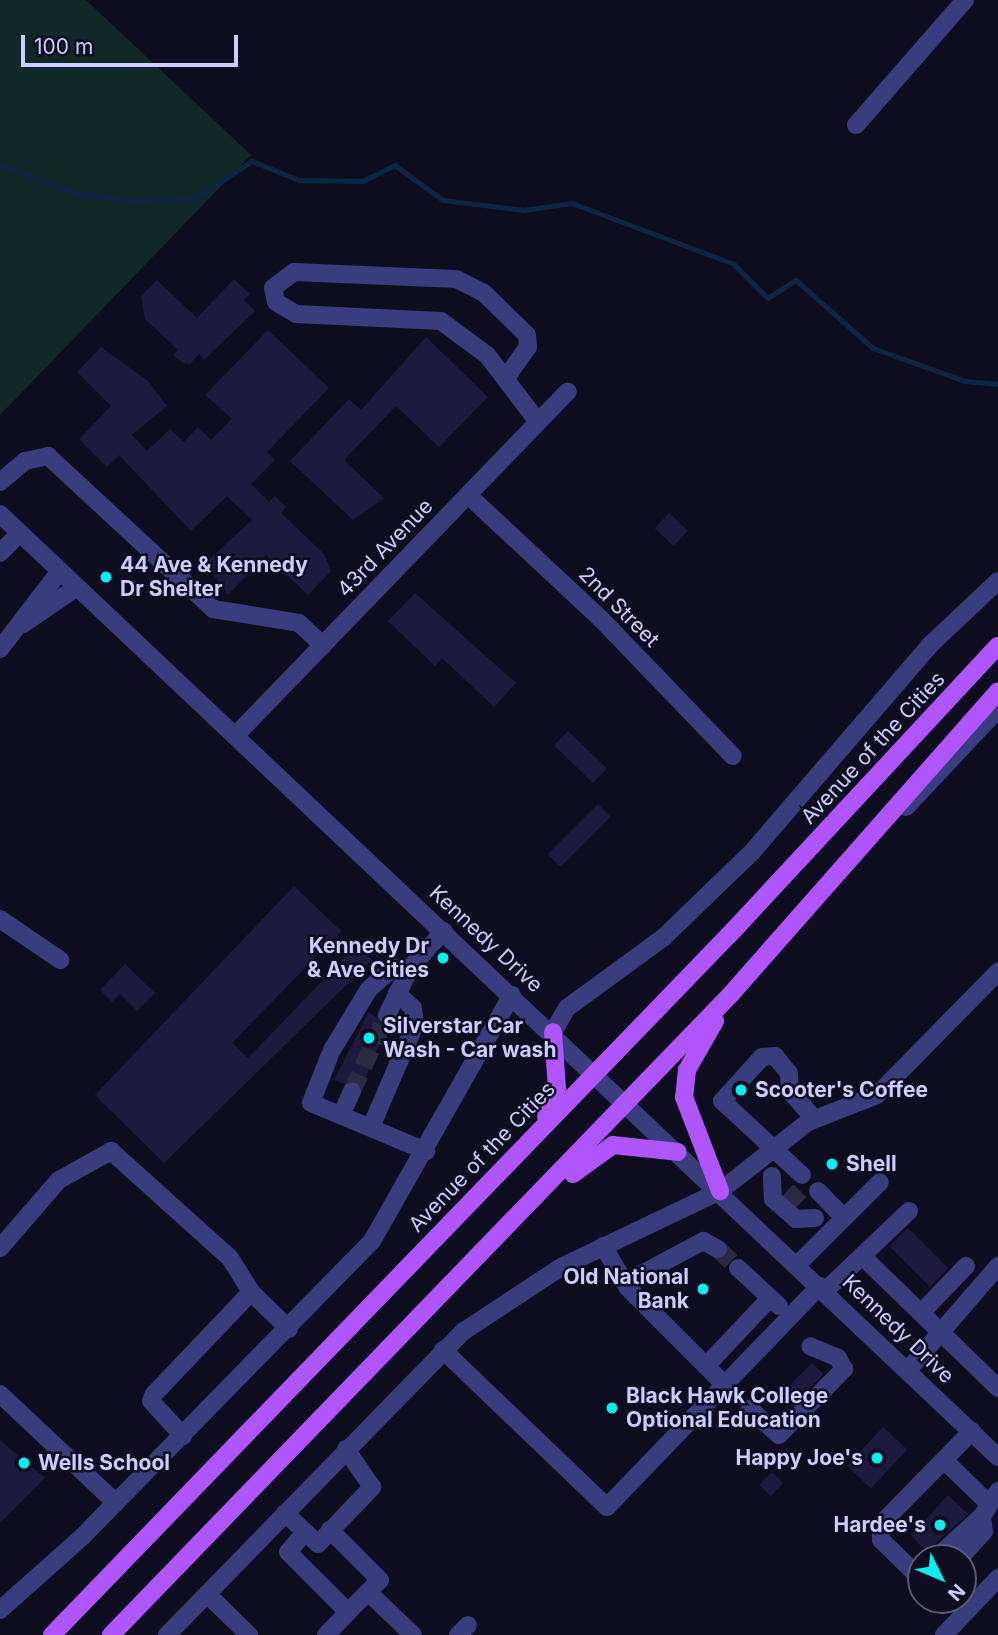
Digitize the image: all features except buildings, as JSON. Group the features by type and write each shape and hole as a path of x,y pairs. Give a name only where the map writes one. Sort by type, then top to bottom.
{"main road":[{"name":"Avenue of the Cities","path":"52,1635 595,1073 998,646"},
{"path":"111,1635 751,973 875,836 998,691"},
{"path":"720,1191 684,1108 687,1070 751,973"},
{"path":"538,1132 557,1089 553,1032"},
{"path":"372,1365 597,1152 623,1145 678,1152"}],"street":[{"path":"856,125 965,0"},
{"path":"506,378 528,347 527,335 484,293 456,279 294,272 273,288 276,302 296,314 441,321 463,334 506,378 538,422"},
{"name":"43rd Avenue","path":"235,736 568,391"},
{"path":"0,482 35,455 48,456 213,609 299,623 323,645"},
{"name":"2nd Street","path":"468,495 601,619 733,756"},
{"name":"Kennedy Drive","path":"1,515 553,1032 998,1457"},
{"path":"0,553 20,533"},
{"path":"0,649 23,624 60,571"},
{"name":"Avenue of the Cities","path":"553,1032 567,1008 664,937 752,852 930,645 998,581"},
{"path":"23,624 77,587"},
{"path":"875,836 998,709"},
{"path":"0,919 60,960"},
{"path":"387,1014 410,968 444,931"},
{"path":"410,968 393,968 369,989 330,1054 311,1103 426,1150"},
{"path":"167,1635 443,1350 512,1296 603,1246 720,1191 814,1119 877,1095 998,972"},
{"path":"371,1127 415,1025 413,1007 397,993"},
{"name":"Avenue of the Cities","path":"0,1610 116,1503 289,1329 372,1241 512,995"},
{"path":"802,1175 722,1101 762,1057 781,1059 790,1091 814,1119"},
{"path":"341,1115 352,1091"},
{"path":"0,1248 59,1180 111,1151 230,1258 251,1292 289,1329"},
{"path":"759,1163 788,1191"},
{"path":"772,1176 773,1199 796,1219 809,1212 830,1232"},
{"path":"797,1265 880,1182"},
{"path":"818,1191 844,1217"},
{"path":"443,1350 607,1507 790,1317 862,1256 909,1211"},
{"path":"625,1283 713,1245"},
{"path":"603,1246 625,1283 725,1385"},
{"path":"862,1256 998,1388"},
{"path":"921,1313 966,1266"},
{"path":"738,1268 790,1317"},
{"path":"908,1370 996,1272"},
{"path":"183,1436 151,1401 154,1394 251,1292"},
{"path":"706,1366 770,1298"},
{"path":"750,1409 779,1435 844,1369 838,1358 810,1346"},
{"path":"0,1394 116,1503"},
{"path":"907,1565 881,1540 881,1524 972,1431"},
{"path":"285,1513 318,1544 372,1487 346,1449"},
{"path":"944,1460 989,1503"},
{"path":"949,1544 989,1503"},
{"path":"972,1544 984,1531 989,1503"},
{"path":"326,1635 380,1580 330,1530"},
{"path":"305,1532 288,1552 348,1612"},
{"path":"881,1540 907,1558"},
{"path":"944,1635 998,1578"},
{"path":"368,1592 413,1635"},
{"path":"206,1594 249,1635"}],"green space":[{"path":"0,0 86,0 251,155 0,415"}],"waterway":[{"path":"0,164 79,194 134,201 196,198 252,161 299,180 363,181 395,165 443,200 524,210 572,203 734,264 768,298 796,280 873,348 965,381 998,384"}],"tunnel":[{"path":"352,1091 387,1015"},
{"path":"787,1191 803,1206"},
{"path":"718,1249 738,1268"}],"place":[{"name":"44 Ave & Kennedy Dr Shelter","path":"106,577"},
{"name":"Kennedy Dr & Ave Cities","path":"443,958"},
{"name":"Silverstar Car Wash - Car wash","path":"369,1038"},
{"name":"Scooter's Coffee","path":"741,1090"},
{"name":"Shell","path":"832,1164"},
{"name":"Old National Bank","path":"703,1289"},
{"name":"Black Hawk College Optional Education","path":"612,1408"},
{"name":"Happy Joe's","path":"877,1458"},
{"name":"Wells School","path":"24,1463"},
{"name":"Hardee's","path":"940,1525"}]}
